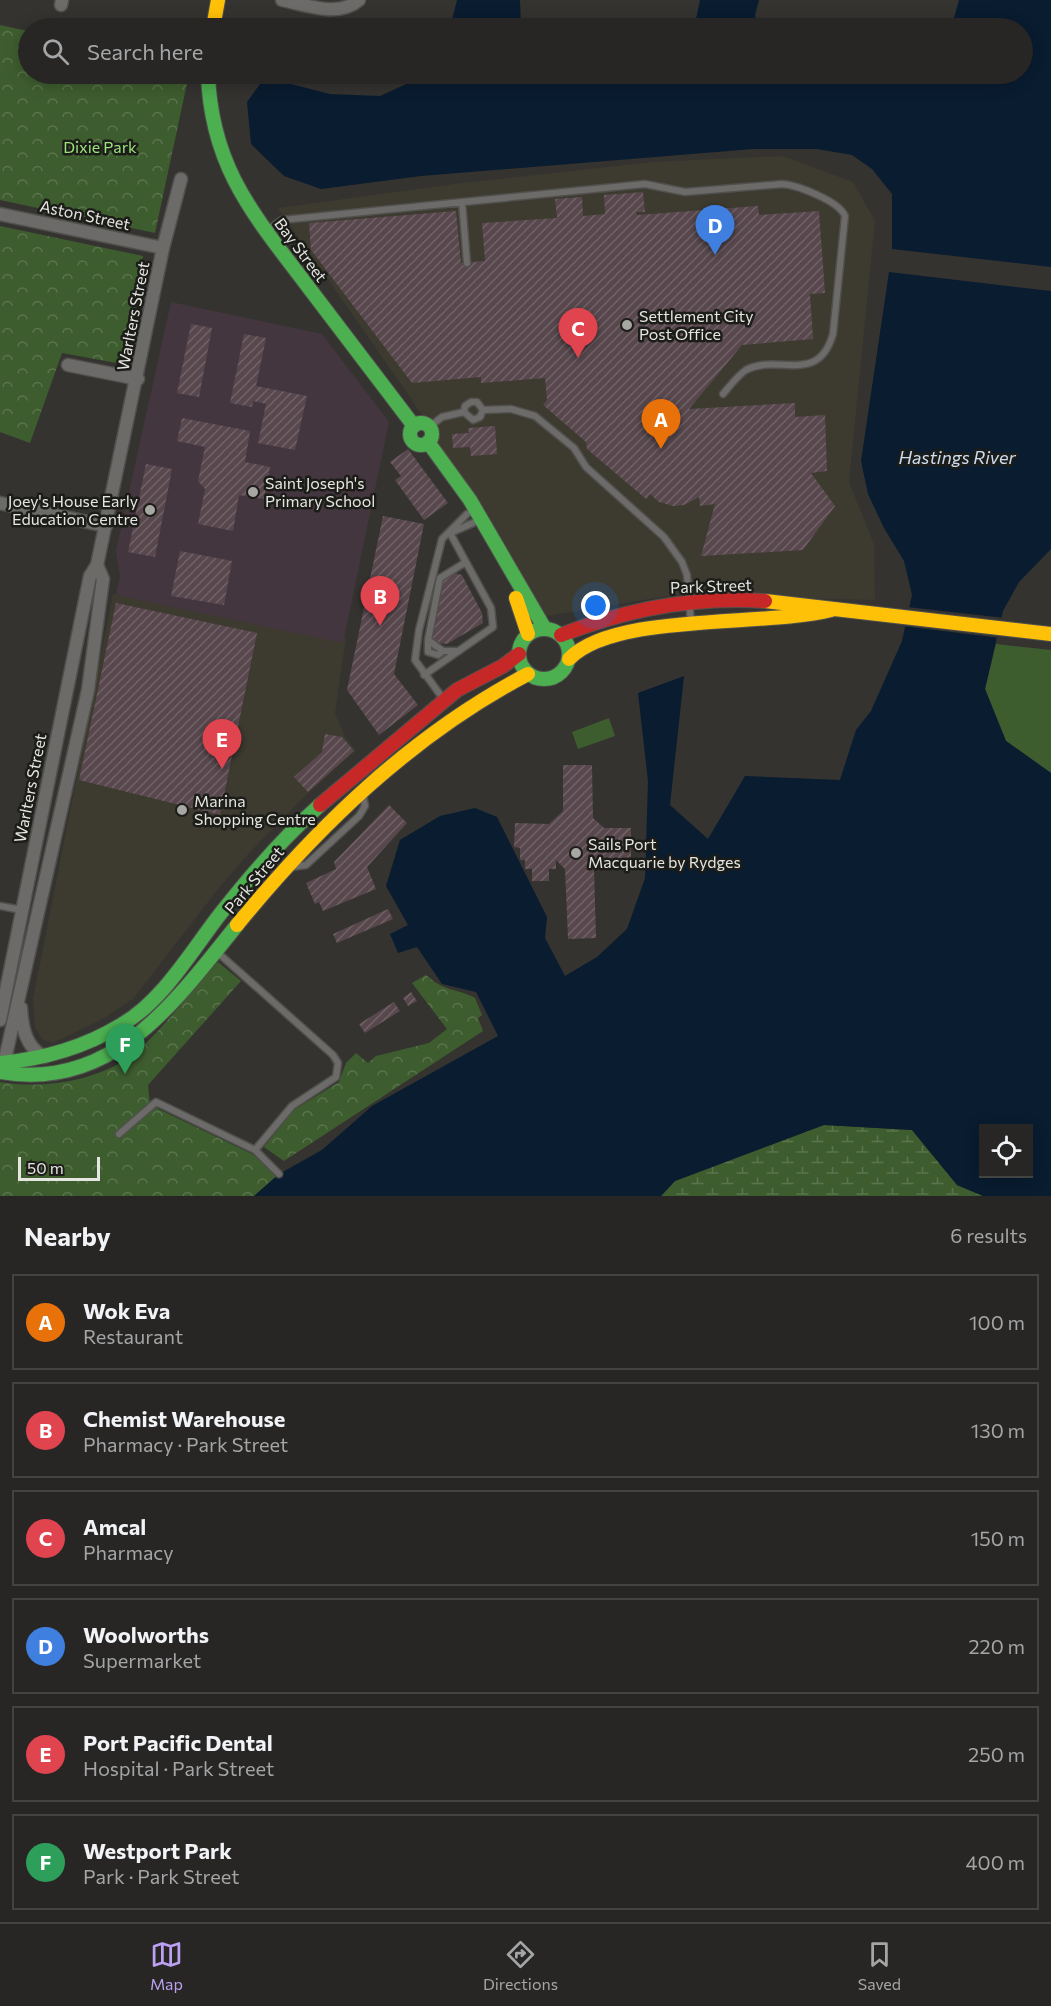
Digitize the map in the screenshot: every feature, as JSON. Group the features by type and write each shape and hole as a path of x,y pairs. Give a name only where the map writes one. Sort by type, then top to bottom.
{"street":[{"path":"215,18 218,0"},
{"path":"282,0 334,10 352,6 359,0"},
{"name":"Bay Street","path":"208,84 209,104 217,147 233,183 266,231 414,426 411,436 415,443 431,447 470,500 544,628"},
{"name":"Warlters Street","path":"0,1020 90,576 98,565 138,379 163,248 181,179"},
{"name":"Aston Street","path":"0,214 163,248"},
{"path":"68,365 138,379"},
{"path":"414,426 423,423 429,427 432,435 431,447"},
{"name":"Bay Street","path":"431,447 513,591 528,634"},
{"path":"0,503 106,526"},
{"name":"Warlters Street","path":"1,1067 88,690 103,579 98,565"},
{"name":"Park Street","path":"561,635 616,614 689,601 807,604 831,610 1051,634"},
{"name":"Park Street","path":"568,658 578,648 598,639 691,623 807,617 831,610"},
{"path":"544,628 561,635 569,650 561,673 553,677 536,678 528,674 522,666 519,654 522,641 528,634 535,629 544,628"},
{"name":"Park Street","path":"1,1067 44,1057 89,1042 122,1025 139,1012 166,984 234,896 277,848 369,761 444,700 519,654"},
{"name":"Park Street","path":"1,1067 15,1076 46,1075 103,1057 128,1043 154,1022 285,867 362,792 456,716 500,688 528,674"},
{"name":"Warlters Street","path":"21,980 21,1022 28,1043 44,1057"}],"lane":[{"path":"266,231 282,220 645,184 695,192 782,184 796,186 837,206 843,211 845,220 833,334 828,351 813,363 746,370 723,394"},
{"path":"462,202 467,263"},
{"path":"474,401 480,404 483,410 480,417 473,420 464,412 465,406 474,401"},
{"path":"483,410 511,409 534,416 574,448 586,467 664,537 682,562 687,575 691,623"},
{"path":"429,427 442,417 464,412"},
{"path":"444,700 415,660 419,630 442,539 470,518"},
{"path":"450,533 456,522 470,518"},
{"path":"424,675 493,627 490,609 450,533"},
{"path":"459,651 443,651 428,640 440,578 466,562"},
{"path":"0,906 22,910"},
{"path":"216,951 333,1055 338,1063 338,1073 334,1080 292,1106 255,1150"},
{"path":"119,1134 156,1102 255,1150 279,1174"}],"shaded area":[{"path":"783,156 853,182 875,221 849,482 874,544 875,600 674,595 547,616 412,400 278,208 462,183 652,162"},
{"name":"Saint Joseph's Primary School","path":"171,302 322,334 389,422 343,643 116,595 120,577 116,551"},
{"name":"Marina Shopping Centre","path":"113,594 346,637 335,713 346,738 356,750 305,796 249,853 218,889 133,999 101,1020 53,1043 42,1039 35,1027 33,999"}],"green space":[{"name":"Dixie Park","path":"0,25 18,29 18,84 187,84 155,233 0,200"},
{"path":"0,226 143,256 135,308 122,364 62,353 30,443 0,432"},
{"path":"996,644 1051,650 1051,773 1006,741 985,689"},
{"path":"609,718 615,736 578,749 572,732"},
{"path":"218,962 241,981 148,1085 150,1105 252,1154 279,1174 254,1196 0,1196 0,1082 37,1085 57,1083 76,1080 113,1067 144,1045"},
{"path":"426,975 446,988 475,998 482,1015 478,1018 483,1031 284,1161 264,1147 294,1110 339,1082 346,1063 356,1053 368,1063 376,1056 429,1043 447,1029 412,983"},
{"path":"824,1125 912,1130 957,1185 983,1196 661,1196 675,1181"}],"water":[{"path":"457,0 520,0 521,18 452,18"},
{"path":"700,0 759,0 756,18 696,18"},
{"path":"959,0 1051,0 1051,267 892,249 892,194 872,169 852,155 817,149 753,149 421,176 321,189 284,176 251,144 247,102 260,84 291,84 330,94 380,96 406,84 1033,84 1033,18 954,18"},
{"name":"Hastings River","path":"889,272 1051,291 1051,549 1019,582 1003,611 985,689 1006,741 1051,773 1051,1196 983,1196 957,1185 912,1130 824,1125 675,1181 661,1196 254,1196 279,1174 322,1150 372,1106 498,1036 476,992 442,984 417,947 398,953 390,934 408,925 386,886 400,840 440,816 475,808 497,817 547,917 545,938 565,976 597,957 627,929 645,878 648,781 638,693 684,676 670,805 708,839 745,776 840,780 856,730 871,711 902,641 912,595 904,561 884,528 868,494 861,461"}],"pier":[{"path":"907,607 1005,618 1000,638 902,626"}],"building":[{"path":"643,192 645,212 636,212 637,215 758,206 759,215 819,211 825,293 810,294 813,339 742,345 689,409 795,403 795,417 825,415 827,471 811,473 835,506 803,550 701,556 715,504 700,506 699,497 684,505 673,506 659,502 650,494 646,499 587,449 586,442 543,405 547,400 545,378 481,383 481,377 412,383 311,250 309,223 456,211 461,263 485,261 482,223 557,218 555,199 582,197 583,216 605,214 604,195"},
{"path":"191,324 212,328 199,397 177,393"},
{"path":"244,334 266,338 256,386 307,396 295,450 258,443 266,404 253,401 252,407 230,403"},
{"path":"182,418 250,431 245,462 270,467 264,499 239,495 233,531 198,524 205,489 198,481 205,447 177,441"},
{"path":"495,426 497,454 471,456 470,447 453,448 452,434 469,433 468,428"},
{"path":"408,449 448,503 424,520 395,480 401,476 390,462"},
{"name":"Joey's House Early Education Centre","path":"146,464 172,469 155,557 128,552"},
{"path":"383,516 424,524 394,674 418,705 379,735 347,690"},
{"path":"180,551 232,561 224,605 171,596"},
{"path":"455,573 462,575 482,613 483,623 447,644 432,642 430,638 443,579"},
{"path":"116,603 257,633 220,815 79,780"},
{"path":"325,734 342,737 354,751 308,792 294,777 322,752"},
{"name":"Sails Port Macquarie by Rydges","path":"563,765 592,765 593,818 604,828 631,828 631,858 604,858 594,868 596,938 568,939 565,869 556,860 556,869 549,869 549,881 532,881 532,869 525,869 525,860 520,860 520,848 514,847 515,823 549,824 563,811"},
{"path":"389,805 407,823 367,867 376,889 323,911 319,902 315,904 306,883 336,869 334,862"},
{"path":"388,909 393,919 337,943 333,934"},
{"path":"411,992 417,1001 408,1006 403,998"},
{"path":"394,1002 400,1011 365,1033 359,1024"}],"traffic: fast":[{"path":"209,84 217,136 226,162 252,211 414,426"},
{"path":"421,423 431,430 432,434 425,444 421,445 411,438 410,434 417,424 421,423"},
{"path":"428,442 470,500 545,629"},
{"path":"539,629 549,629 562,636 569,649 569,654 569,659 562,672 549,679 539,679 530,675 523,668 519,659 519,649 523,640 530,633 539,629"},
{"path":"0,1063 32,1059 78,1046 107,1033 136,1015 176,974 221,913 256,871 293,830 320,805"},
{"path":"0,1072 40,1075 76,1068 108,1055 137,1035 164,1011 237,925"}],"traffic: slow":[{"path":"215,18 218,0"},
{"path":"516,598 528,634"},
{"path":"765,601 1051,634"},
{"path":"569,659 591,644 620,634 655,627 803,615 831,610"},
{"path":"237,925 301,852 370,785 445,725 528,674"}],"traffic: jam":[{"path":"561,635 611,618 661,606 712,601 765,601"},
{"path":"320,805 457,690 503,666 519,654"}],"place":[{"name":"Woolworths","path":"715,255"},
{"name":"Settlement City Post Office","path":"627,325"},
{"name":"Amcal","path":"578,358"},
{"name":"Wok Eva","path":"661,449"},
{"name":"Saint Joseph's Primary School","path":"253,492"},
{"name":"Joey's House Early Education Centre","path":"150,510"},
{"name":"Chemist Warehouse","path":"380,626"},
{"name":"Port Pacific Dental","path":"222,769"},
{"name":"Marina Shopping Centre","path":"182,810"},
{"name":"Sails Port Macquarie by Rydges","path":"576,853"},
{"name":"Westport Park","path":"125,1074"}]}
